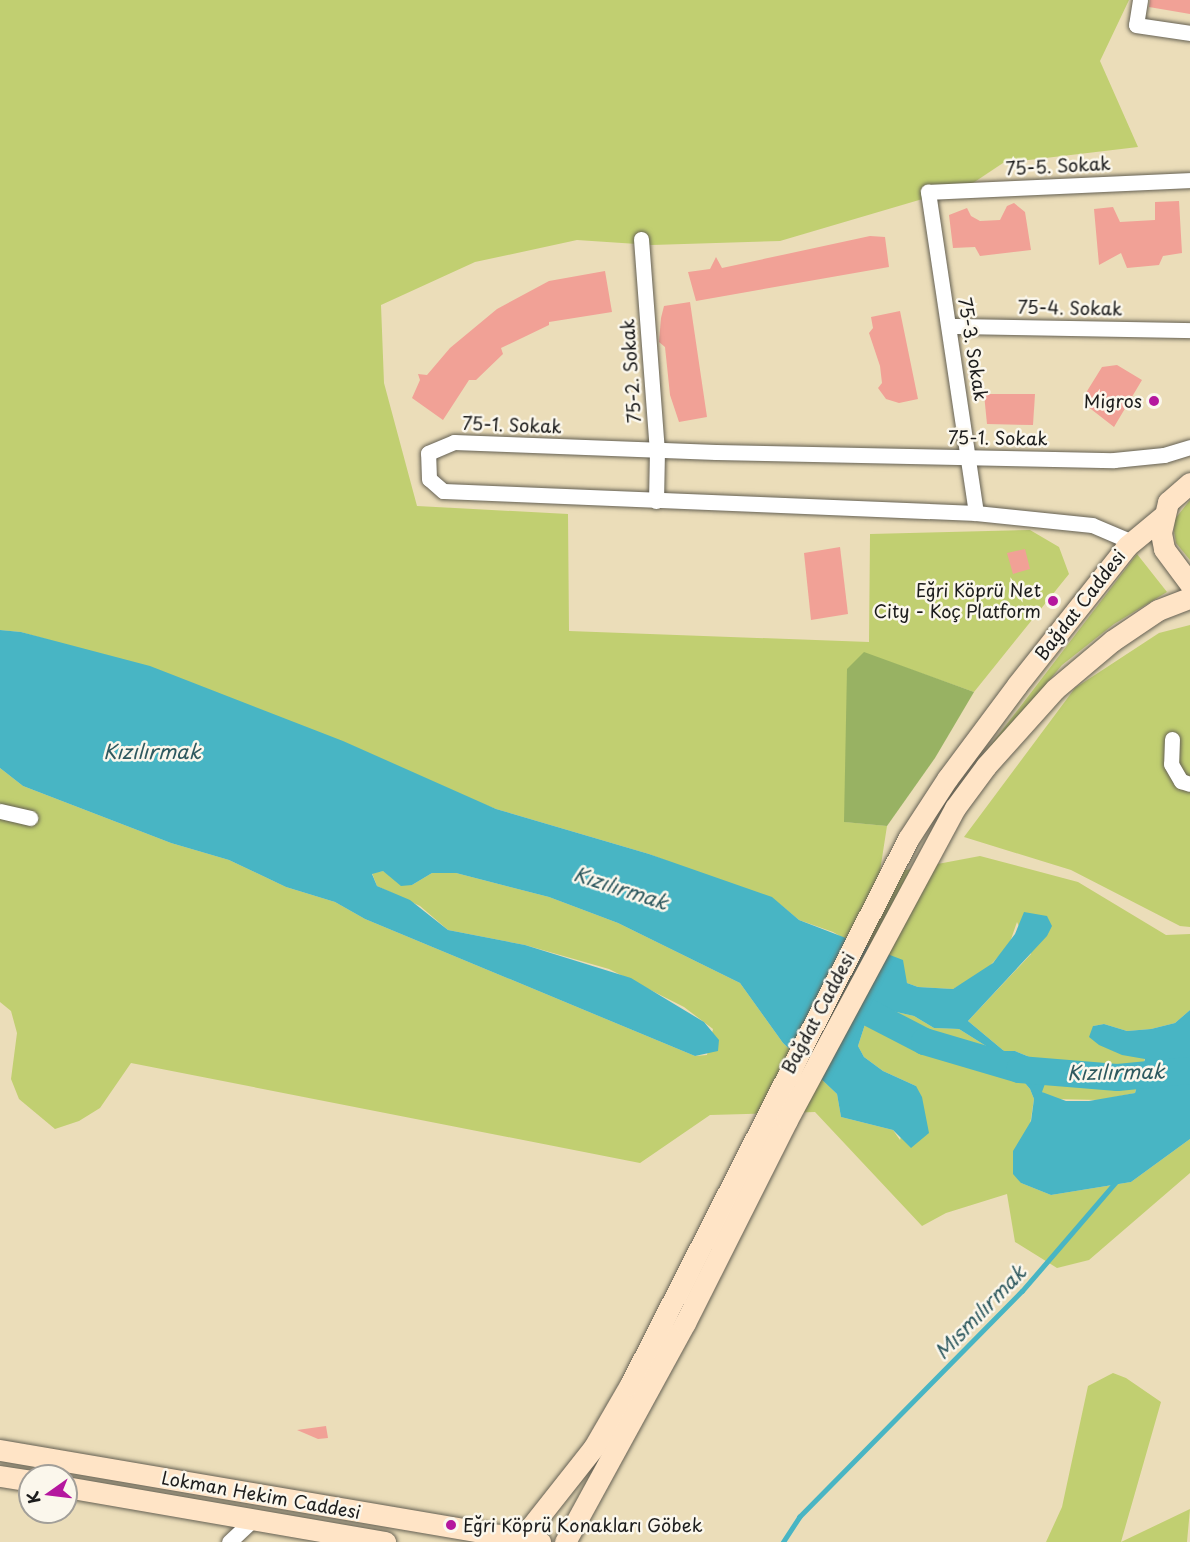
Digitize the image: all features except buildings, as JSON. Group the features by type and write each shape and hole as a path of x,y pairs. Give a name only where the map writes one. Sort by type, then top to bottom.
{"main road":[{"name":"Bağdat Caddesi","path":"527,1541 594,1447 652,1343 908,839 947,779 1017,685 1132,542 1162,517 1184,486 1190,468"},
{"path":"1162,517 1164,549 1190,584"},
{"name":"Bağdat Caddesi","path":"565,1542 685,1323 787,1120 955,808 986,766 1055,689 1112,641 1158,610 1190,598"},
{"name":"Lokman Hekim Caddesi","path":"0,1450 527,1541"},
{"path":"0,1477 18,1479"},
{"name":"Lokman Hekim Caddesi","path":"78,1489 385,1542"}],"street":[{"path":"1140,0 1136,25 1190,33"},
{"name":"75-5. Sokak","path":"928,192 1190,180"},
{"name":"75-3. Sokak","path":"928,192 970,457 976,513"},
{"name":"75-2. Sokak","path":"641,239 657,450 656,501"},
{"name":"75-4. Sokak","path":"950,326 1190,330"},
{"name":"75-1. Sokak","path":"1132,542 1092,525 976,513 443,491 429,479 428,453 454,442 657,450 1114,460 1164,455 1190,447"},
{"path":"1172,739 1171,764 1181,781 1190,784"},
{"path":"0,811 30,818"},
{"path":"229,1542 254,1519"}],"green space":[{"path":"0,0 1129,0 1100,61 1138,147 1003,163 970,185 780,241 652,245 577,240 475,262 381,305 384,383 417,506 568,514 569,631 869,642 870,534 1030,530 1059,547 1069,574 974,692 864,653 845,822 887,826 880,871 895,872 980,856 1078,882 1166,935 1190,934 1190,1010 1175,1023 1151,1029 1127,1031 1104,1024 1093,1026 1145,1058 1135,1093 1100,1100 1053,1099 1042,1092 1037,1060 1015,1051 1004,1051 968,1021 1031,954 1017,922 1009,945 985,971 953,989 918,987 907,983 902,972 833,932 799,920 781,905 649,854 496,809 73,647 21,632 0,630"},
{"path":"1190,500 1190,560 1176,543 1174,531 1175,519"},
{"path":"1137,554 1167,592 1114,624 1062,665 945,805"},
{"path":"1190,625 1190,927 1180,926 1071,870 964,837 1075,688 1159,633"},
{"path":"864,652 974,692 935,758 887,826 844,822 847,669"},
{"path":"0,768 23,786 171,843 229,860 286,887 335,902 365,919 695,1056 707,1055 713,1029 684,1007 609,969 525,945 448,930 420,906 377,886 372,873 383,871 412,885 432,873 456,873 549,897 618,923 740,983 783,1043 837,1094 841,1117 893,1130 900,1140 916,1086 883,1071 864,1057 858,1046 869,1012 892,1011 914,1016 934,1028 959,1029 1002,1056 1030,1089 1034,1099 1021,1183 1051,1195 1131,1182 1190,1139 1190,1173 1089,1260 1057,1268 1015,1242 1007,1194 946,1213 922,1226 815,1112 710,1115 640,1163 131,1063 100,1108 79,1121 55,1129 19,1099 11,1079 17,1033 11,1011 0,1002"},
{"path":"1113,1373 1126,1378 1161,1402 1121,1542 1046,1542 1062,1507 1088,1386"},
{"path":"1190,1509 1187,1542 1121,1542"}],"water":[{"name":"Kızılırmak","path":"0,630 21,632 150,666 343,741 496,809 649,854 772,897 799,920 903,960 907,983 918,987 953,989 993,963 1015,934 1024,912 1047,916 1052,926 1047,936 968,1021 1004,1051 1015,1051 1037,1060 1046,1081 1042,1092 1066,1101 1089,1101 1135,1093 1145,1059 1122,1055 1099,1045 1089,1037 1093,1026 1104,1024 1127,1031 1151,1029 1175,1023 1190,1010 1190,1139 1131,1182 1051,1195 1021,1183 1013,1174 1013,1151 1031,1121 1034,1099 1030,1089 1002,1056 959,1029 934,1028 914,1016 892,1011 869,1012 858,1046 864,1057 883,1071 916,1086 922,1097 929,1133 911,1148 893,1130 841,1117 837,1094 783,1043 740,983 618,923 549,897 456,873 432,873 412,885 401,886 383,871 372,874 377,886 410,900 448,930 525,945 631,978 704,1022 719,1040 718,1051 695,1056 365,919 335,902 286,887 229,860 171,843 23,786 0,768"}],"waterway":[{"name":"Kızılırmak","path":"837,996 924,1041 1019,1069 1117,1077 1190,1070"},
{"name":"Mısmılırmak","path":"783,1542 799,1517 1022,1291 1115,1183"}],"place":[{"name":"Migros","path":"1154,401"},
{"name":"Eğri Köprü Net City - Koç Platform","path":"1053,601"},
{"name":"Eğri Köprü Konakları Göbek","path":"451,1525"}]}
